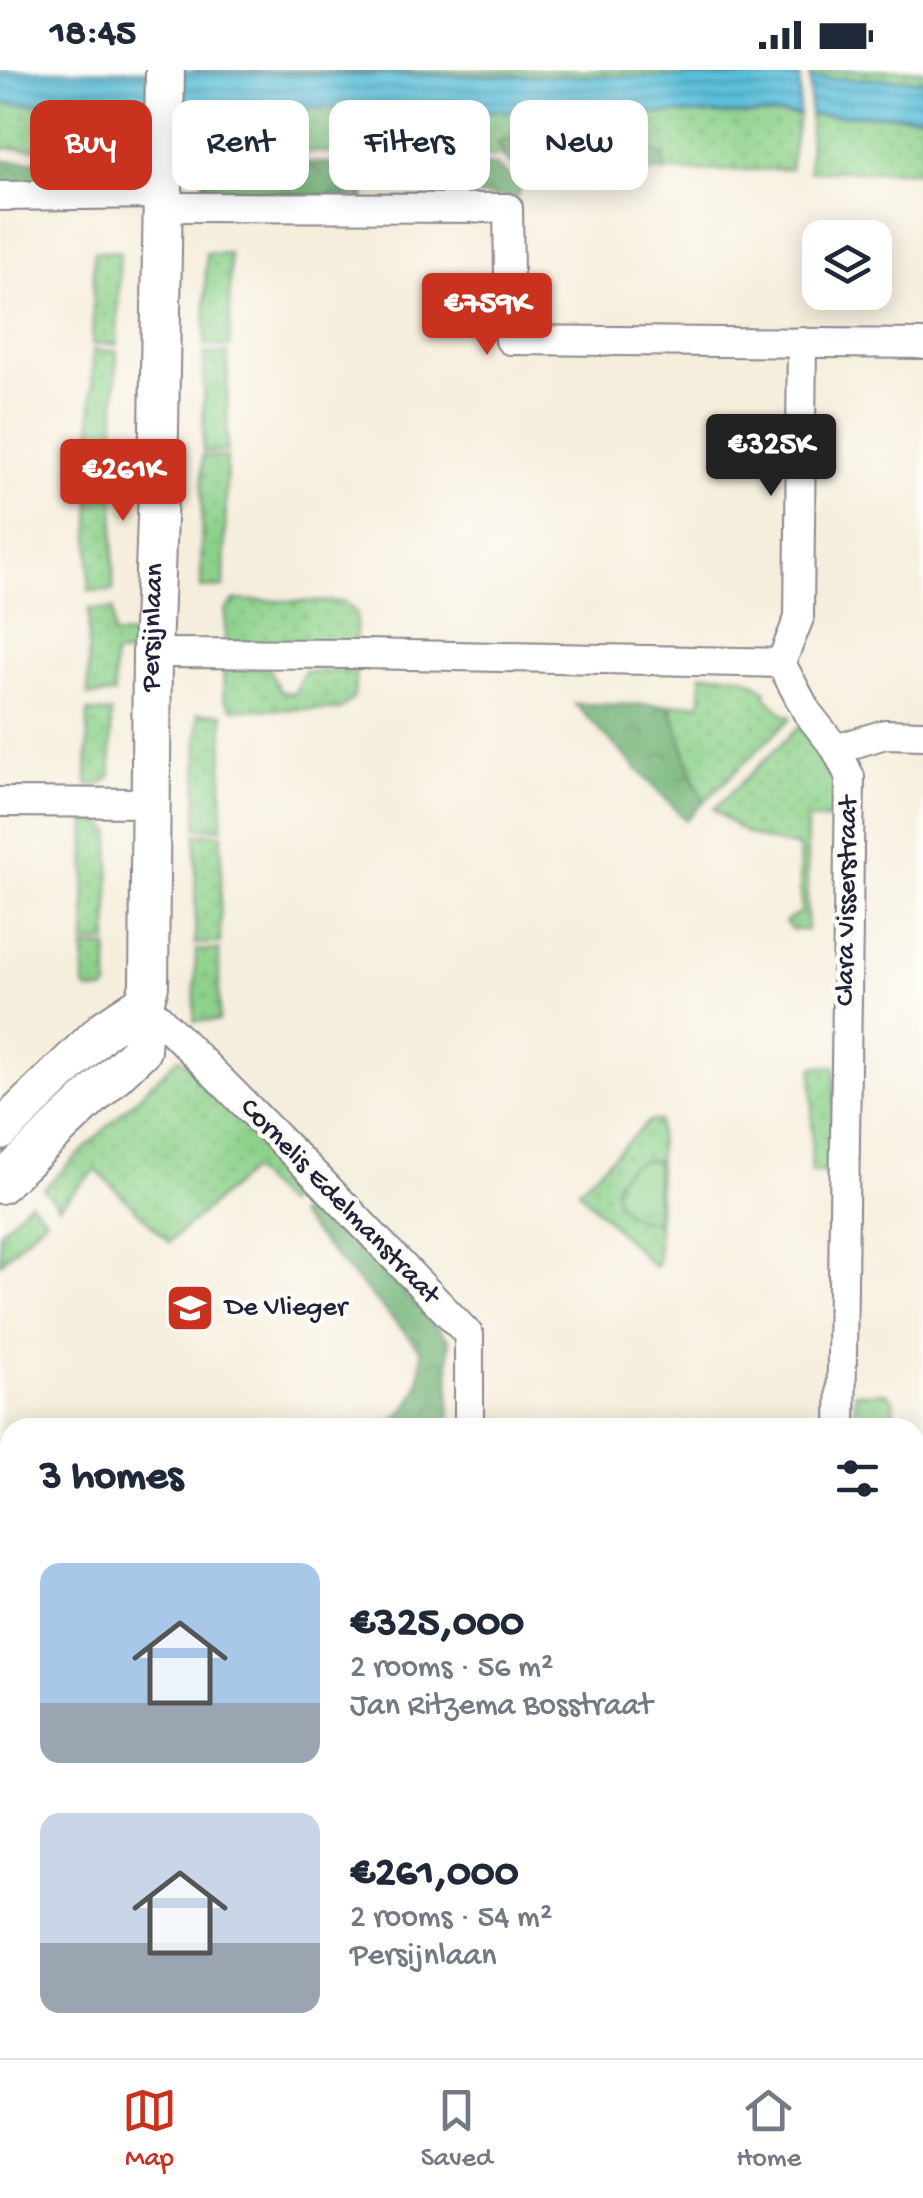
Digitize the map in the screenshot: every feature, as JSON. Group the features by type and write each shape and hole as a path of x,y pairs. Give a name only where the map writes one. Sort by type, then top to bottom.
{"street":[{"name":"Persijnlaan","path":"0,1184 142,1050 144,1003 149,986 164,70"},
{"path":"0,196 508,208 510,340 923,344"},
{"path":"152,653 781,663 798,618 802,342"},
{"name":"Clara Visserstraat","path":"781,663 807,712 836,748 850,777 841,1418"},
{"path":"836,748 885,734 923,735"},
{"path":"0,802 152,802"},
{"path":"0,1131 105,1028 144,1003"},
{"name":"Cornelis Edelmanstraat","path":"144,1003 469,1336 469,1418"}],"green space":[{"path":"800,70 800,78 192,72"},
{"path":"811,70 923,70 923,80 810,78"},
{"path":"0,103 30,103 30,148 0,148"},
{"path":"309,108 329,108 329,152 309,152"},
{"path":"490,110 510,111 510,162 502,156 490,156"},
{"path":"648,113 799,115 790,169 648,173"},
{"path":"810,115 923,116 923,171 809,171"},
{"path":"510,139 510,162 505,157 498,143"},
{"path":"648,149 664,157 666,172 648,173"},
{"path":"0,161 30,161 30,188 0,187"},
{"path":"309,163 329,163 329,190 365,190 364,198 203,190 309,190"},
{"path":"490,165 510,177 510,190 520,190 517,198 454,194 454,190 490,190"},
{"path":"120,251 117,344 92,344 94,252"},
{"path":"206,253 230,254 230,347 205,346"},
{"path":"93,350 117,351 114,449 91,450"},
{"path":"228,353 227,451 203,452 204,354"},
{"path":"91,455 115,456 113,591 89,591"},
{"path":"202,456 227,457 224,587 201,588"},
{"path":"235,600 344,602 357,614 355,643 225,642 225,610"},
{"path":"89,609 113,609 113,635 135,636 135,654 114,655 114,694 88,696"},
{"path":"223,668 269,668 280,691 294,694 305,671 356,672 354,697 340,710 233,709 224,699"},
{"path":"701,674 737,675 751,680 791,718 704,802 670,705 701,703"},
{"path":"575,704 670,705 704,802 686,820"},
{"path":"88,712 111,713 111,776 101,784 87,785"},
{"path":"198,713 223,714 222,828 197,828"},
{"path":"801,725 801,731 819,751 822,749 839,777 836,819 807,820 807,930 792,930 785,922 801,912 799,847 753,836 714,809"},
{"path":"86,821 101,821 111,832 108,942 85,943"},
{"path":"196,834 222,834 220,943 195,944"},
{"path":"84,947 108,947 108,987 104,991 89,991 84,986"},
{"path":"196,950 219,950 219,1021 194,1021"},
{"path":"179,1057 303,1186 285,1205 251,1170 169,1242 96,1170 59,1206 43,1189"},
{"path":"835,1066 833,1173 811,1172 813,1067"},
{"path":"649,1121 659,1121 658,1264 654,1267 578,1190","holes":["656,1161 656,1221 630,1214 616,1194"]},
{"path":"649,1160 656,1161 656,1222 628,1214 615,1194 618,1178 624,1172"},
{"path":"317,1196 321,1199 319,1203 449,1340 450,1418 395,1418 409,1405 418,1386 421,1350 297,1215"},
{"path":"30,1201 46,1218 0,1263 0,1231"},
{"path":"886,1392 894,1400 893,1418 855,1418 855,1393"}],"water":[{"path":"0,70 800,78 799,115 648,113 648,100 510,100 510,111 490,111 490,100 329,100 329,109 309,108 309,100 172,100 172,106 152,106 152,100 30,100 30,104 0,104"},
{"path":"810,78 923,80 923,116 810,115"}],"place":[{"name":"De Vlieger","path":"190,1308"}]}
